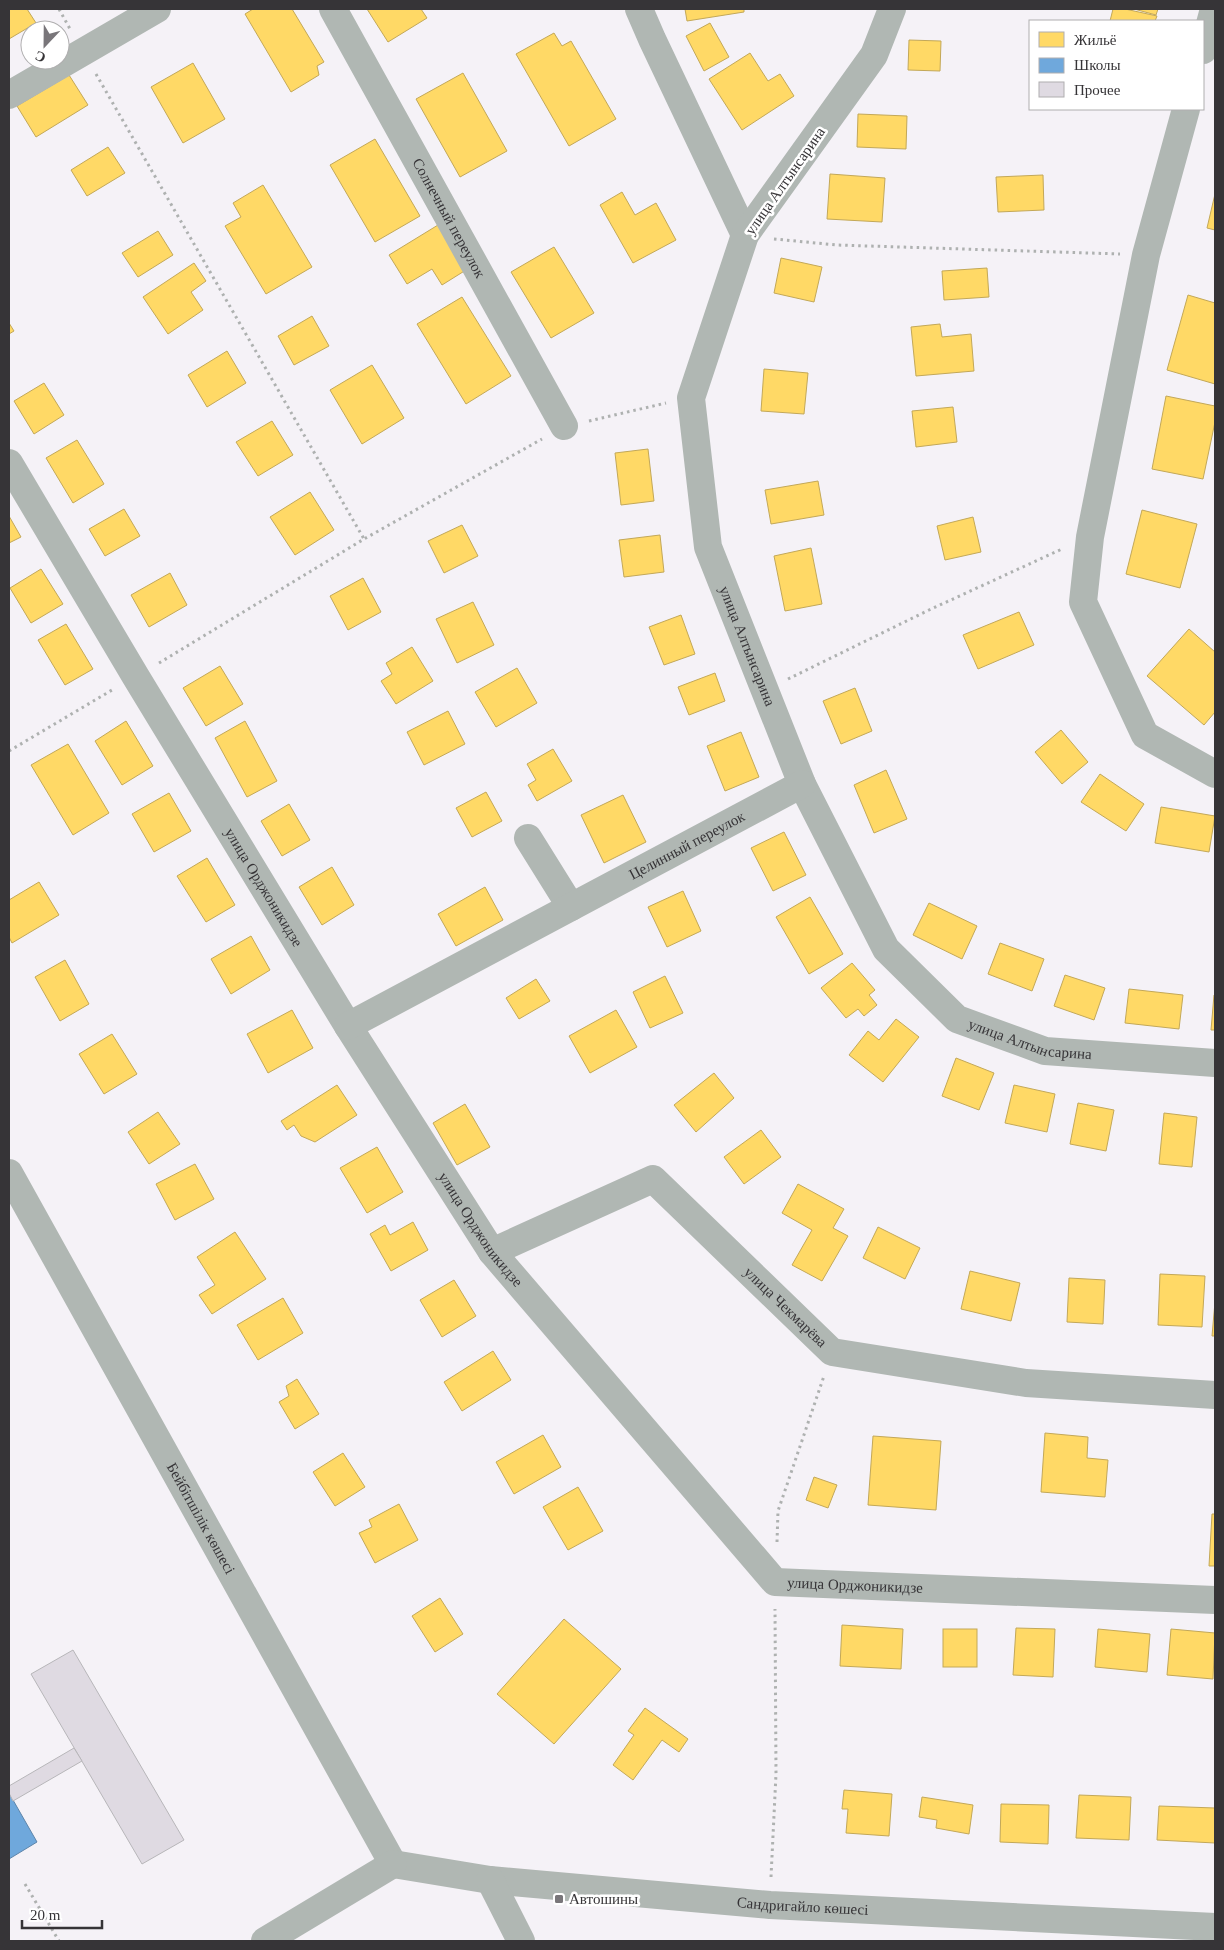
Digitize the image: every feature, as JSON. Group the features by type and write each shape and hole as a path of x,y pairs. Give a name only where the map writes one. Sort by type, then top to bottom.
{"street":[{"path":"9,95 157,9"},
{"name":"Солнечный переулок","path":"333,9 564,426"},
{"path":"639,9 745,235"},
{"name":"улица Алтынсарина","path":"892,9 874,55 745,235 691,398 708,547 802,784 886,949 957,1019 1045,1051 1215,1063"},
{"path":"1204,46 1214,9"},
{"path":"1186,110 1146,255 1090,537 1083,602 1146,735 1215,774"},
{"name":"улица Орджоникидзе","path":"9,462 136,677 348,1026 492,1252 775,1582 1215,1600"},
{"name":"Целинный переулок","path":"348,1026 802,784"},
{"path":"528,838 571,907"},
{"name":"Бейбітшілік көшесі","path":"9,1173 393,1864"},
{"name":"улица Чекмарёва","path":"492,1252 654,1179 832,1352 1026,1384 1215,1395"},
{"path":"265,1941 393,1864"},
{"name":"Сандригайло көшесі","path":"393,1864 490,1880 770,1905 1215,1927"},
{"path":"490,1880 521,1941"}],"path":[{"path":"58,9 364,539"},
{"path":"745,235 837,245 1146,255"},
{"path":"9,751 136,677 364,539 564,426 691,398"},
{"path":"764,690 929,610 1090,537"},
{"path":"770,1905 776,1774 775,1582 778,1511 832,1352"},
{"path":"25,1884 59,1941"}],"building: Жильё":[{"path":"9,9 27,9 34,20 20,20 20,32 9,39"},
{"path":"253,9 292,9 324,62 317,66 319,75 291,92 245,14"},
{"path":"367,9 421,9 427,18 388,42"},
{"path":"685,9 744,9 744,12 687,21"},
{"path":"1113,9 1125,9 1157,16 1155,20 1110,20"},
{"path":"1134,9 1158,9 1156,15"},
{"path":"710,23 729,57 704,71 686,36"},
{"path":"554,33 562,46 571,41 616,119 569,146 516,54"},
{"path":"909,40 941,41 940,71 908,70"},
{"path":"750,53 768,81 780,74 794,96 742,130 709,79"},
{"path":"193,63 225,119 183,143 151,87"},
{"path":"463,73 507,151 460,177 416,99"},
{"path":"69,75 88,105 36,137 17,106"},
{"path":"858,114 907,116 906,149 857,147"},
{"path":"375,139 420,216 375,242 330,165"},
{"path":"108,147 125,173 87,196 71,170"},
{"path":"830,174 885,178 882,222 827,219"},
{"path":"1043,175 1044,210 998,212 996,177"},
{"path":"263,185 312,267 266,294 225,226 241,217 233,203"},
{"path":"622,192 635,215 656,203 676,240 633,263 600,205"},
{"path":"1215,194 1215,230 1207,228"},
{"path":"438,225 466,270 442,285 432,269 407,284 389,255"},
{"path":"158,231 173,255 138,277 122,253"},
{"path":"554,247 594,313 551,338 511,272"},
{"path":"781,258 822,267 814,302 774,293"},
{"path":"194,263 206,281 191,292 203,310 168,334 143,297"},
{"path":"987,268 989,297 944,300 942,271"},
{"path":"1188,295 1215,303 1215,384 1167,370"},
{"path":"462,297 511,376 466,404 417,324"},
{"path":"312,316 329,346 294,365 278,336"},
{"path":"9,323 14,331 9,334"},
{"path":"940,324 942,337 971,334 974,371 916,376 911,327"},
{"path":"227,351 246,383 207,407 188,375"},
{"path":"372,365 404,418 362,444 330,390"},
{"path":"764,369 808,373 804,414 761,411"},
{"path":"44,383 64,415 34,434 14,401"},
{"path":"1166,396 1215,406 1215,422 1203,479 1152,469"},
{"path":"953,407 957,442 916,447 912,411"},
{"path":"272,421 293,455 258,476 236,442"},
{"path":"77,440 104,484 73,503 46,458"},
{"path":"648,449 654,501 621,505 615,453"},
{"path":"818,481 824,515 771,524 765,490"},
{"path":"310,492 334,530 295,555 270,517"},
{"path":"124,509 140,536 105,556 89,529"},
{"path":"1142,510 1197,524 1180,588 1126,574"},
{"path":"9,516 21,537 9,543"},
{"path":"973,517 981,552 945,560 937,526"},
{"path":"462,525 478,556 444,573 428,541"},
{"path":"660,535 664,572 624,577 619,540"},
{"path":"811,548 822,604 785,611 774,556"},
{"path":"41,569 63,604 31,623 10,588"},
{"path":"170,573 187,605 149,627 131,595"},
{"path":"363,578 381,612 348,630 330,596"},
{"path":"473,602 494,645 457,663 436,619"},
{"path":"1019,612 1034,645 978,669 963,635"},
{"path":"681,615 695,654 664,665 649,627"},
{"path":"66,624 93,669 65,685 38,640"},
{"path":"1189,629 1215,652 1215,712 1204,725 1147,676"},
{"path":"412,647 433,681 396,704 381,681 392,674 386,663"},
{"path":"220,666 243,704 206,726 183,688"},
{"path":"517,668 537,703 496,727 475,692"},
{"path":"715,673 725,701 689,715 678,687"},
{"path":"855,688 872,731 841,744 823,701"},
{"path":"448,711 465,744 424,765 407,732"},
{"path":"126,721 153,766 122,785 95,741"},
{"path":"245,721 277,781 247,797 215,738"},
{"path":"1061,730 1088,762 1062,784 1035,752"},
{"path":"741,732 759,777 725,791 707,746"},
{"path":"68,744 109,813 73,835 31,765"},
{"path":"553,749 572,781 537,801 528,785 536,780 527,764"},
{"path":"886,770 907,819 874,833 854,785"},
{"path":"1100,774 1144,804 1126,831 1081,802"},
{"path":"486,792 502,821 472,837 456,808"},
{"path":"169,793 191,831 154,852 132,814"},
{"path":"623,795 646,842 604,863 581,815"},
{"path":"289,804 310,840 282,856 261,821"},
{"path":"1161,807 1215,816 1209,852 1155,843"},
{"path":"784,832 806,875 773,891 751,848"},
{"path":"207,858 235,905 206,922 177,876"},
{"path":"332,867 354,905 322,925 299,887"},
{"path":"39,882 59,915 12,943 9,937 9,900"},
{"path":"485,887 503,920 456,946 438,914"},
{"path":"683,891 701,931 667,947 648,907"},
{"path":"810,897 843,954 809,974 776,917"},
{"path":"929,903 977,926 962,959 913,935"},
{"path":"251,936 270,970 231,994 211,959"},
{"path":"1000,943 1044,959 1032,991 988,974"},
{"path":"65,960 89,1004 60,1021 35,977"},
{"path":"852,963 875,990 869,995 877,1005 864,1016 858,1009 846,1018 821,988"},
{"path":"1065,975 1105,988 1094,1020 1054,1006"},
{"path":"665,976 683,1013 650,1028 633,992"},
{"path":"536,979 550,1001 519,1019 506,998"},
{"path":"1129,989 1183,995 1179,1029 1125,1023"},
{"path":"1214,995 1215,1030 1211,1030"},
{"path":"292,1010 313,1048 268,1073 247,1034"},
{"path":"616,1010 637,1047 590,1073 569,1036"},
{"path":"896,1019 919,1037 883,1082 849,1055 868,1031 879,1040"},
{"path":"112,1034 137,1074 104,1094 79,1054"},
{"path":"956,1058 994,1073 979,1110 942,1096"},
{"path":"714,1073 734,1098 696,1132 674,1105"},
{"path":"337,1085 357,1115 315,1142 301,1136 294,1125 287,1130 281,1121"},
{"path":"1014,1085 1055,1094 1047,1132 1005,1123"},
{"path":"1078,1103 1114,1110 1106,1151 1070,1144"},
{"path":"465,1104 490,1147 457,1165 433,1123"},
{"path":"158,1112 180,1144 149,1164 128,1132"},
{"path":"1164,1113 1197,1117 1192,1167 1159,1164"},
{"path":"761,1130 781,1157 744,1184 724,1157"},
{"path":"377,1147 403,1192 367,1213 340,1168"},
{"path":"195,1164 214,1199 175,1220 156,1184"},
{"path":"798,1184 844,1209 833,1228 848,1236 822,1281 792,1265 812,1230 782,1213"},
{"path":"413,1222 428,1250 391,1271 370,1234 385,1225 390,1235"},
{"path":"878,1227 920,1248 905,1279 863,1258"},
{"path":"235,1232 266,1279 212,1314 199,1295 215,1285 197,1257"},
{"path":"970,1271 1020,1283 1011,1321 961,1309"},
{"path":"1160,1274 1205,1276 1202,1327 1158,1325"},
{"path":"1069,1278 1105,1280 1103,1324 1067,1322"},
{"path":"454,1280 476,1316 442,1337 420,1300"},
{"path":"283,1298 303,1333 258,1360 237,1325"},
{"path":"1215,1302 1215,1336 1212,1336"},
{"path":"493,1351 511,1380 462,1411 444,1382"},
{"path":"297,1379 319,1414 295,1429 279,1402 289,1396 286,1386"},
{"path":"1045,1433 1088,1437 1087,1458 1108,1460 1105,1497 1041,1492"},
{"path":"543,1435 561,1467 514,1494 496,1462"},
{"path":"873,1436 941,1441 936,1510 868,1505"},
{"path":"343,1453 365,1487 335,1506 313,1472"},
{"path":"814,1477 837,1485 828,1508 806,1500"},
{"path":"578,1487 603,1531 568,1550 543,1507"},
{"path":"399,1504 418,1540 375,1563 359,1533 372,1527 369,1520"},
{"path":"1212,1514 1215,1514 1215,1566 1209,1566"},
{"path":"440,1598 463,1634 435,1652 412,1616"},
{"path":"564,1619 621,1669 554,1744 497,1694"},
{"path":"842,1625 903,1629 901,1669 840,1666"},
{"path":"1016,1628 1055,1629 1053,1677 1013,1675"},
{"path":"943,1629 977,1629 977,1667 943,1667"},
{"path":"1098,1629 1150,1634 1147,1672 1095,1667"},
{"path":"1171,1629 1215,1633 1213,1679 1167,1675"},
{"path":"645,1708 688,1739 679,1752 662,1740 633,1780 613,1765 634,1735 628,1731"},
{"path":"844,1790 892,1794 889,1836 846,1833 848,1809 842,1809"},
{"path":"1079,1795 1131,1797 1129,1840 1076,1838"},
{"path":"922,1797 973,1805 969,1834 936,1828 937,1820 919,1817"},
{"path":"1001,1804 1049,1805 1048,1844 1000,1842"},
{"path":"1159,1806 1215,1808 1215,1843 1157,1840"}],"building: Школы":[{"path":"9,1793 37,1842 9,1859"}],"building: Прочее":[{"path":"73,1650 184,1840 142,1864 31,1674"},
{"path":"74,1748 82,1761 13,1801 9,1793 9,1786"}],"place":[{"name":"Автошины","path":"559,1899"}]}
